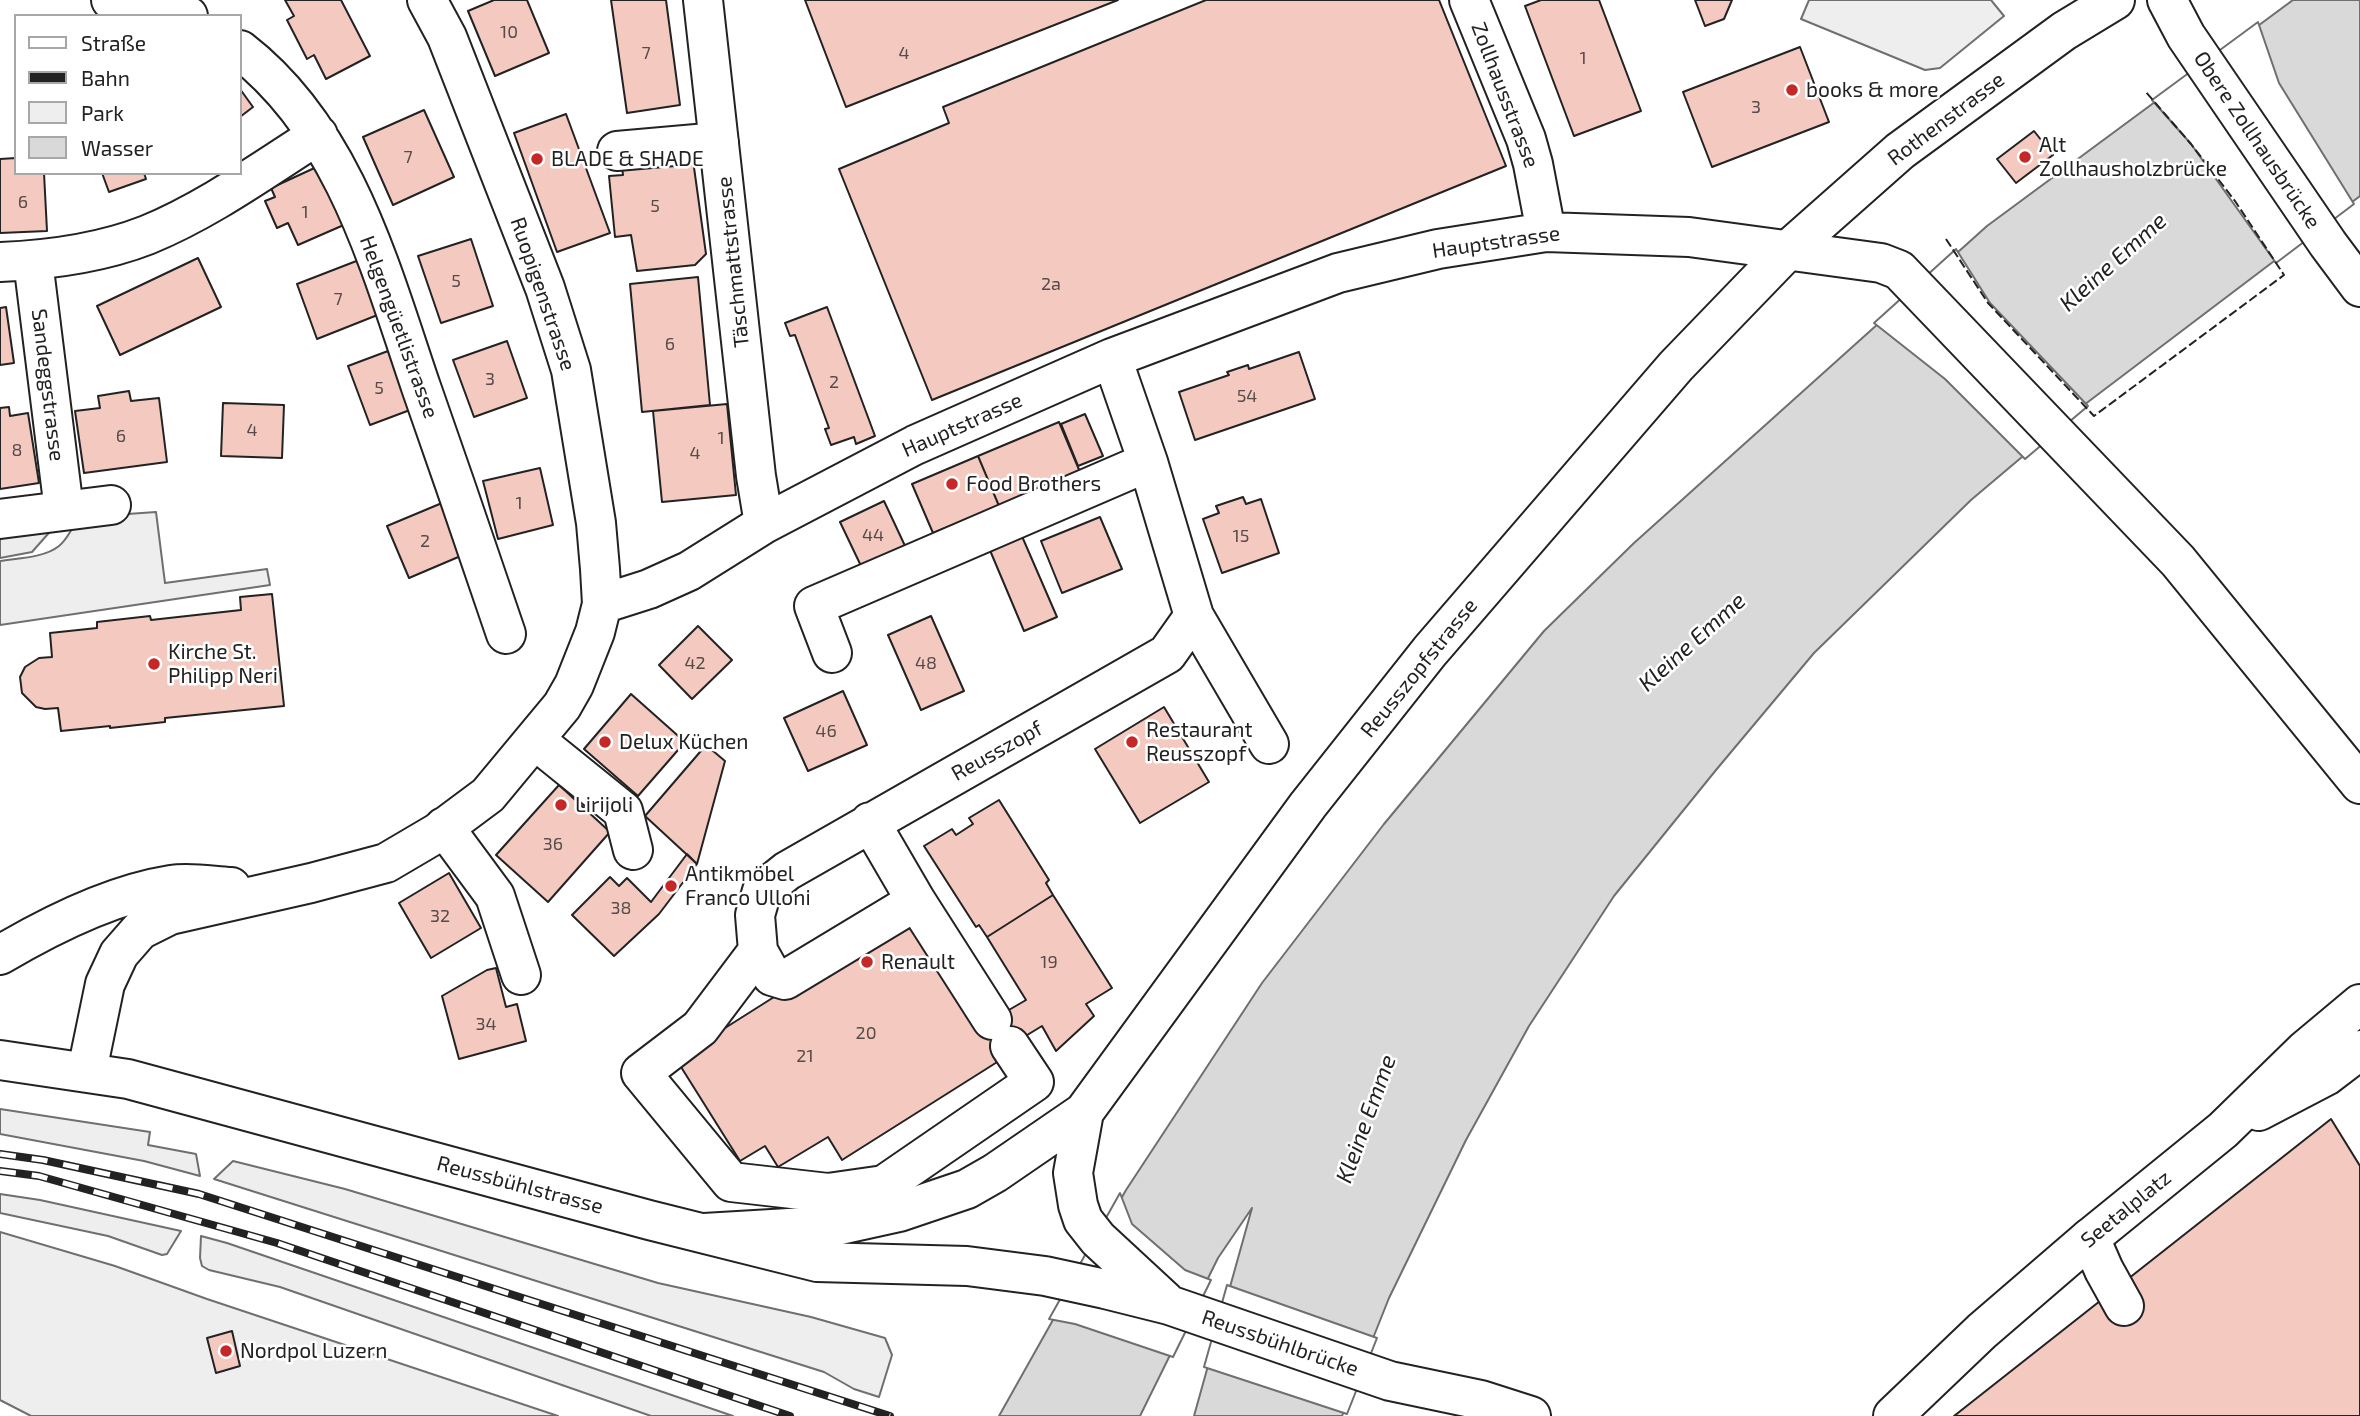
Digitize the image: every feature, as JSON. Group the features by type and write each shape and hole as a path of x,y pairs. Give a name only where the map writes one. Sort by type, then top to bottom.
{"street":[{"path":"111,0 168,5 184,14"},
{"name":"Ruopigenstrasse","path":"427,0 447,37 545,288 571,370 596,523 602,604"},
{"name":"Zollhausstrasse","path":"1469,0 1526,139 1546,232"},
{"name":"Rothenstrasse","path":"1787,251 1900,151 2064,31 2115,0"},
{"name":"Obere Zollhausbrücke","path":"2167,0 2186,36 2328,244 2358,279"},
{"name":"Täschmattstrasse","path":"712,6 719,142 756,476 764,524"},
{"name":"Helgengüetlistrasse","path":"242,52 265,70 318,135 349,191 381,270 506,634"},
{"name":"Sandeggstrasse","path":"64,510 16,262 87,253 145,236 191,214 318,135"},
{"path":"617,151 719,142"},
{"name":"Hauptstrasse","path":"602,604 649,589 689,571 764,524 915,445 1112,358 1338,273 1438,249 1546,232 1689,236 1881,263 1899,270 2178,561 2360,784"},
{"name":"Reusszopfstrasse","path":"704,1233 840,1225 899,1212 967,1189 1084,1112 1303,813 1430,651 1675,366 1787,251"},
{"path":"1112,358 1148,462 1194,615 1269,744"},
{"path":"832,653 814,606 1148,462"},
{"path":"0,519 111,505"},
{"path":"87,1071 105,984 119,954 140,930 170,915 386,863 444,827 488,795 562,706 574,685 595,632 602,604"},
{"name":"Reusszopf","path":"758,951 755,915 762,891 786,871 1167,654 1194,615"},
{"path":"534,740 623,811 633,850"},
{"path":"870,822 916,901 1034,1082 884,1185 828,1193 732,1182 641,1073 701,1028 758,951 772,976 785,980 916,901"},
{"path":"444,827 495,896 521,975"},
{"path":"0,955 24,940 119,898 173,885 282,888"},
{"name":"Seetalplatz","path":"1893,1416 1982,1331 2090,1238 2223,1130 2305,1050 2360,1004"},
{"path":"2223,1130 2326,1076 2360,1050"},
{"name":"Reussbühlstrasse","path":"0,1060 87,1071 174,1091 817,1262 967,1266 1045,1276"},
{"name":"Reusszopfstrasse","path":"1077,1205 1073,1173 1084,1112"},
{"name":"Reussbühlbrücke","path":"1077,1205 1083,1220 1098,1239 1169,1305"},
{"path":"2090,1238 2124,1306"},
{"name":"Reussbühlbrücke","path":"1045,1276 1169,1305 1390,1381"},
{"path":"1390,1381 1453,1416"},
{"path":"1390,1381 1481,1400 1531,1416"}],"green space":[{"path":"1809,0 1991,0 2004,16 1940,68 1925,70 1801,19"},
{"path":"156,512 165,583 267,569 270,585 0,625 0,561 31,557 53,550 85,517"},
{"path":"0,1109 150,1132 148,1145 196,1154 200,1176 144,1161 0,1134"},
{"path":"233,1161 345,1189 658,1283 811,1317 885,1338 892,1355 879,1397 854,1389 824,1372 214,1179"},
{"path":"0,1194 40,1200 181,1231 167,1254 162,1255 108,1236 0,1213"},
{"path":"0,1232 115,1266 558,1416 31,1416 0,1400"},
{"path":"201,1236 733,1416 651,1416 280,1287 209,1270 202,1266 200,1258"}],"shaded area":[{"path":"55,526 32,552 0,558 0,534"}],"water":[{"name":"Kleine Emme","path":"2293,0 2360,0 2360,196 2080,408 1971,500 1814,653 1716,770 1614,896 1529,1026 1466,1140 1389,1298 1342,1416 1194,1416 1252,1208 1218,1258 1140,1416 999,1416 1126,1190 1262,983 1384,824 1544,631 1634,543 1987,226"}],"pier":[{"path":"2258,22 2279,83 2354,204 2276,263 2191,144 2152,100"},
{"path":"1956,249 1990,303 2088,406 2025,459 1945,379 1874,323"},
{"path":"1120,1193 1132,1224 1185,1270 1211,1280 1173,1357 1075,1324 1049,1319"},
{"path":"1227,1285 1377,1338 1347,1414 1204,1367"}],"building":[{"path":"285,0 341,0 370,56 326,79 314,55 307,59 287,20 294,16"},
{"path":"494,0 527,0 549,53 495,76 468,11"},
{"path":"611,0 666,0 680,105 627,113"},
{"path":"805,0 1118,0 846,107"},
{"path":"1206,0 1439,0 1506,166 932,400 839,169 949,123 943,107"},
{"path":"1541,0 1599,0 1641,111 1574,136 1525,6"},
{"path":"1695,0 1732,0 1724,19 1705,26"},
{"path":"1800,47 1829,122 1712,167 1683,92"},
{"path":"242,92 253,107 242,115"},
{"path":"424,110 454,177 393,205 363,137"},
{"path":"566,114 610,233 557,252 514,133"},
{"name":"Alt Zollhausholzbrücke","path":"2034,131 2053,155 2016,183 1997,159"},
{"path":"692,153 706,254 695,265 637,271 631,235 615,237 609,176 623,175 621,160"},
{"path":"14,158 14,175 44,175 47,231 0,233 0,159"},
{"path":"321,165 346,224 298,245 288,223 277,228 265,201 275,197 271,188"},
{"path":"103,175 145,175 146,179 109,192"},
{"path":"471,239 493,306 441,323 418,256"},
{"path":"198,258 221,307 120,355 97,306"},
{"path":"359,260 380,314 317,339 297,284"},
{"path":"698,277 710,405 642,412 630,284"},
{"path":"6,307 14,363 0,365 0,308"},
{"path":"827,307 875,436 856,444 854,437 831,445 825,429 829,428 795,335 790,336 785,323"},
{"path":"507,341 527,398 474,417 453,360"},
{"path":"388,351 410,410 370,425 348,366"},
{"path":"1299,352 1315,399 1195,440 1179,392 1229,375 1227,372 1248,365 1249,369"},
{"path":"129,391 131,401 159,398 167,462 84,473 75,411 100,408 98,396"},
{"path":"223,403 284,405 282,458 221,456"},
{"path":"727,404 736,495 662,502 653,411"},
{"path":"9,407 10,416 28,413 39,483 0,489 0,408"},
{"path":"1085,414 1103,456 1078,466 1061,424"},
{"path":"1059,422 1080,472 999,506 978,456"},
{"path":"978,456 999,506 933,533 912,484"},
{"path":"540,468 553,525 498,539 483,481"},
{"path":"1243,497 1246,504 1261,499 1279,553 1222,573 1203,519 1219,513 1216,506"},
{"path":"884,501 906,548 862,568 840,522"},
{"path":"442,503 463,555 409,578 387,526"},
{"path":"1100,517 1122,569 1062,593 1041,541"},
{"path":"1021,534 1057,617 1024,631 989,548"},
{"name":"Kirche St. Philipp Neri","path":"272,594 284,706 165,718 165,722 61,731 58,708 36,707 22,693 20,677 25,667 39,658 52,657 50,633 97,628 97,622 150,616 151,620 241,610 240,597"},
{"path":"931,616 964,691 921,710 888,635"},
{"path":"698,626 732,660 692,699 659,665"},
{"path":"843,691 867,745 808,771 784,718"},
{"path":"631,694 685,742 638,796 584,749"},
{"path":"1164,707 1209,782 1140,823 1095,749"},
{"path":"706,745 725,761 697,864 645,816"},
{"path":"559,785 610,832 548,902 496,855"},
{"path":"999,800 1049,880 1046,883 1053,895 987,937 979,925 976,927 924,846 952,829 956,835 973,824 969,818"},
{"path":"687,854 697,864 659,914 614,956 572,915 610,877 619,886 627,878 651,902"},
{"path":"449,873 481,928 431,958 399,903"},
{"path":"1053,895 1112,988 1086,1004 1094,1016 1056,1051 1042,1026 1019,1040 1002,1014 1026,1000 987,937"},
{"path":"910,911 1002,1014 1019,1040 1002,1059 842,1160 828,1137 778,1167 765,1146 740,1161 676,1059"},
{"path":"496,968 506,1007 517,1004 526,1041 459,1059 442,996 487,970"},
{"path":"2331,1119 2360,1166 2360,1416 1954,1416"},
{"path":"232,1331 240,1366 216,1373 207,1338"}],"railway":[{"path":"0,1154 43,1160 199,1194 890,1416"},
{"path":"0,1171 39,1176 277,1243 790,1416"}],"fence":[{"path":"1946,239 1988,303 2094,416 2284,275 2235,201 2145,91"}],"place":[{"name":"books & more","path":"1792,90"},
{"name":"Alt Zollhausholzbrücke","path":"2025,157"},
{"name":"BLADE & SHADE","path":"537,159"},
{"name":"Food Brothers","path":"952,484"},
{"name":"Kirche St. Philipp Neri","path":"154,664"},
{"name":"Delux Küchen","path":"605,742"},
{"name":"Restaurant Reusszopf","path":"1132,742"},
{"name":"Lirijoli","path":"561,805"},
{"name":"Antikmöbel Franco Ulloni","path":"671,886"},
{"name":"Renault","path":"867,962"},
{"name":"Nordpol Luzern","path":"226,1351"}]}
